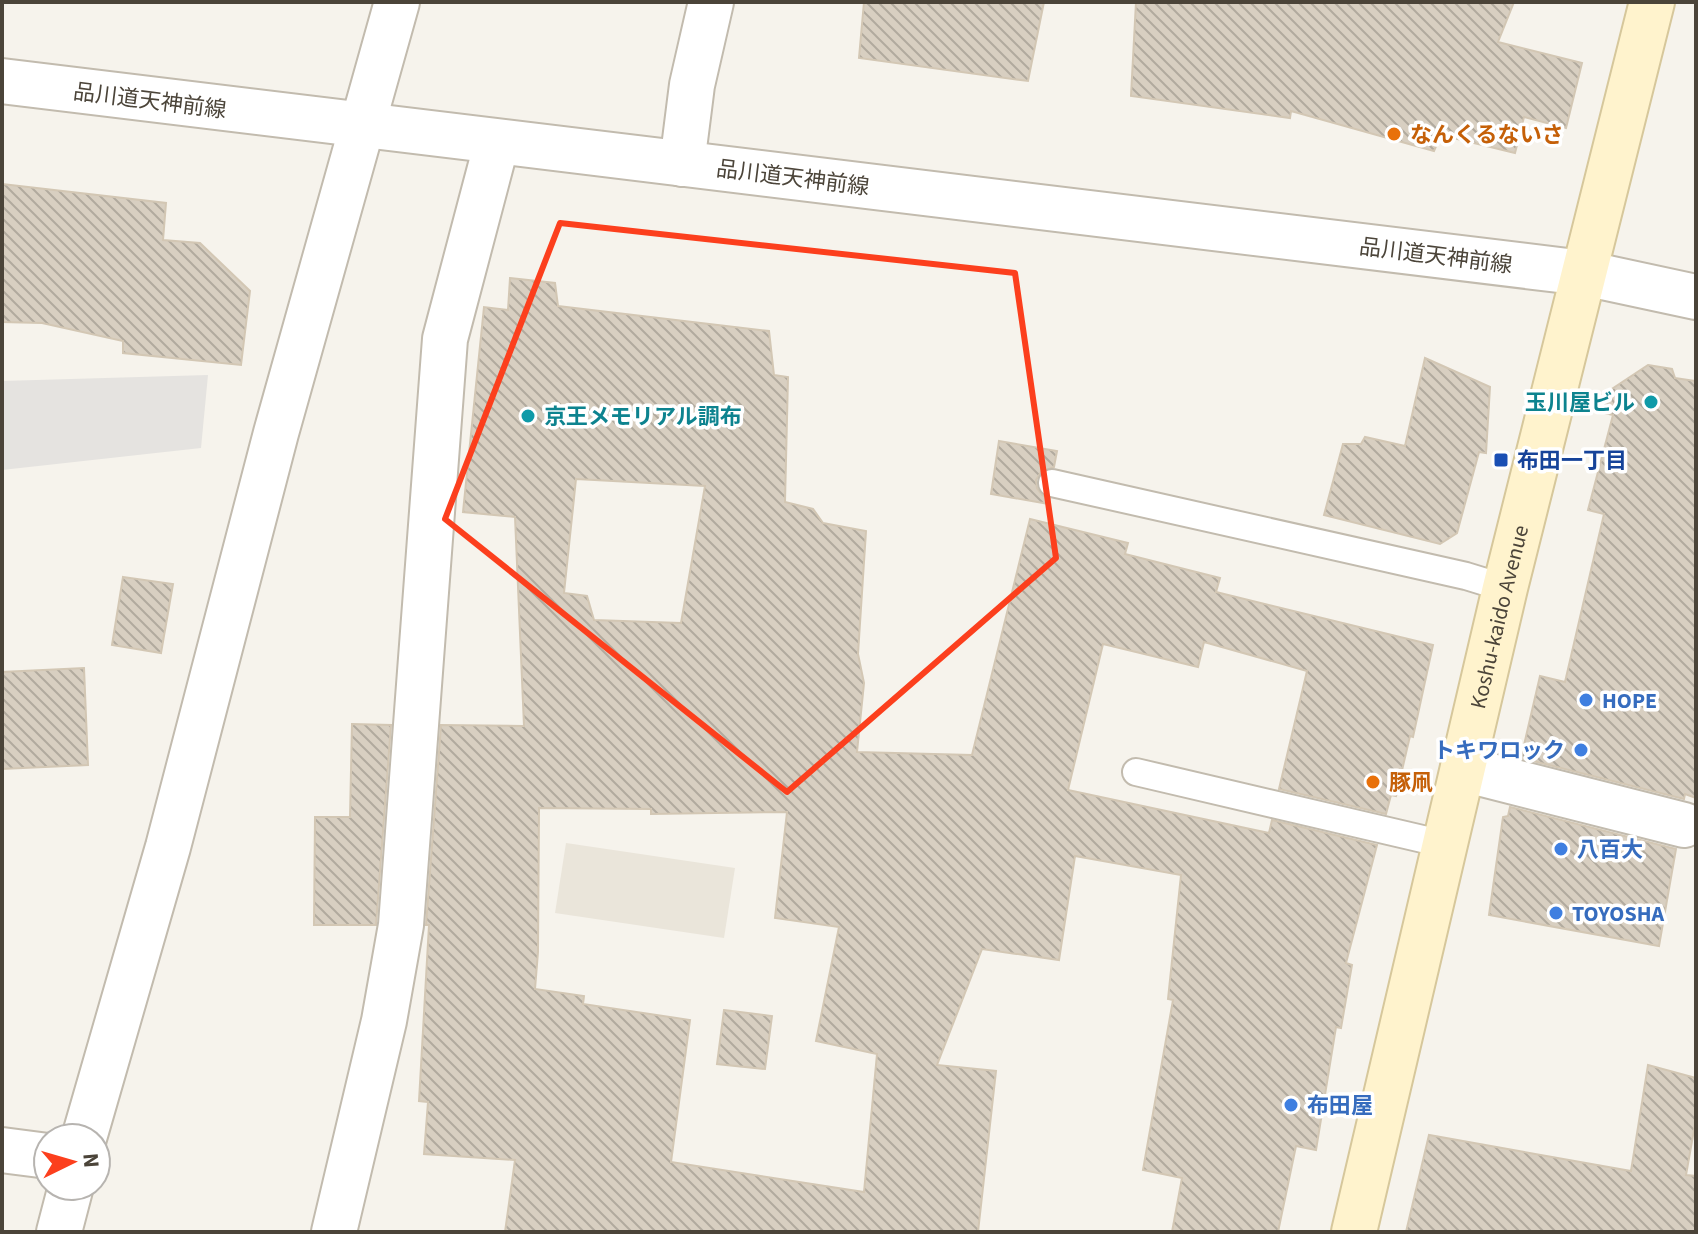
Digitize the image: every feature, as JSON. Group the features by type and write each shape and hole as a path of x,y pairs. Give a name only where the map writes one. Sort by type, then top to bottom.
{"main road":[{"name":"Koshu-kaido Avenue","path":"1354,1232 1505,588 1652,2"}],"street":[{"path":"89,1122 168,847 276,433 397,2"},
{"path":"682,164 692,85 711,2"},
{"name":"品川道天神前線","path":"2,81 1584,273 1696,297"},
{"path":"334,1232 384,1021 401,925 445,339 497,142"},
{"path":"1463,769 1684,825"},
{"path":"2,1150 32,1154"},
{"path":"59,1232 67,1202"}],"lane":[{"path":"1052,483 1466,576 1505,588"},
{"path":"1136,772 1444,844"}],"highlighted area":[{"path":"560,223 1015,273 1056,558 787,792 445,519"}],"shaded area":[{"path":"208,375 201,448 2,470 2,381"},
{"path":"566,843 735,868 724,938 555,913"}],"building":[{"path":"864,2 1044,2 1028,81 859,58"},
{"path":"1136,2 1514,2 1498,42 1582,63 1566,128 1524,117 1515,153 1441,135 1434,151 1291,111 1290,118 1131,96"},
{"path":"2,184 166,203 163,240 200,243 250,291 241,365 123,353 123,341 42,323 2,322"},
{"path":"510,278 555,283 558,306 769,331 774,375 788,377 785,502 813,509 823,523 866,531 858,654 864,683 857,752 972,755 1030,519 1128,543 1125,554 1220,578 1216,592 1433,645 1413,737 1410,736 1396,796 1391,795 1386,814 1279,789 1307,671 1204,642 1198,667 1103,644 1068,790 1269,833 1272,820 1377,845 1346,963 1352,965 1341,1028 1336,1027 1316,1150 1296,1146 1278,1232 1172,1232 1182,1178 1143,1170 1173,1000 1168,999 1181,875 1075,856 1059,960 982,949 937,1065 996,1071 978,1232 505,1232 515,1160 424,1154 428,1102 419,1101 429,925 426,925 441,725 524,726 515,517 463,512 484,307 508,310","holes":["576,479 705,486 681,623 594,620 587,596 564,593","539,808 651,809 651,814 787,812 775,918 839,927 816,1041 877,1054 864,1192 671,1162 690,1020 583,1004 584,996 535,989"]},
{"path":"1425,358 1490,387 1486,453 1479,452 1457,533 1440,544 1324,515 1343,444 1361,444 1365,437 1405,446"},
{"path":"1648,365 1672,369 1675,378 1696,381 1696,798 1685,794 1684,799 1521,758 1540,676 1565,682 1604,514 1588,510 1613,415 1583,408"},
{"path":"999,441 1057,451 1054,467 1041,472 1036,480 1042,495 1050,499 1049,504 991,494"},
{"path":"123,577 173,584 161,653 112,645"},
{"path":"84,668 88,765 2,769 2,672"},
{"path":"352,724 391,725 376,925 314,925 315,817 350,817"},
{"path":"1510,807 1676,849 1659,946 1489,915 1503,817 1508,816"},
{"path":"724,1010 772,1016 765,1069 717,1064"},
{"path":"1648,1065 1696,1078 1696,1119 1686,1175 1696,1176 1696,1232 1406,1232 1429,1135 1631,1171"}],"place":[{"name":"なんくるないさ","path":"1394,134"},
{"name":"玉川屋ビル","path":"1651,402"},
{"name":"京王メモリアル調布","path":"528,416"},
{"name":"布田一丁目","path":"1501,460"},
{"name":"HOPE","path":"1586,700"},
{"name":"トキワロック","path":"1581,750"},
{"name":"豚凧","path":"1373,782"},
{"name":"八百大","path":"1561,849"},
{"name":"TOYOSHA","path":"1556,913"},
{"name":"布田屋","path":"1291,1105"}]}
